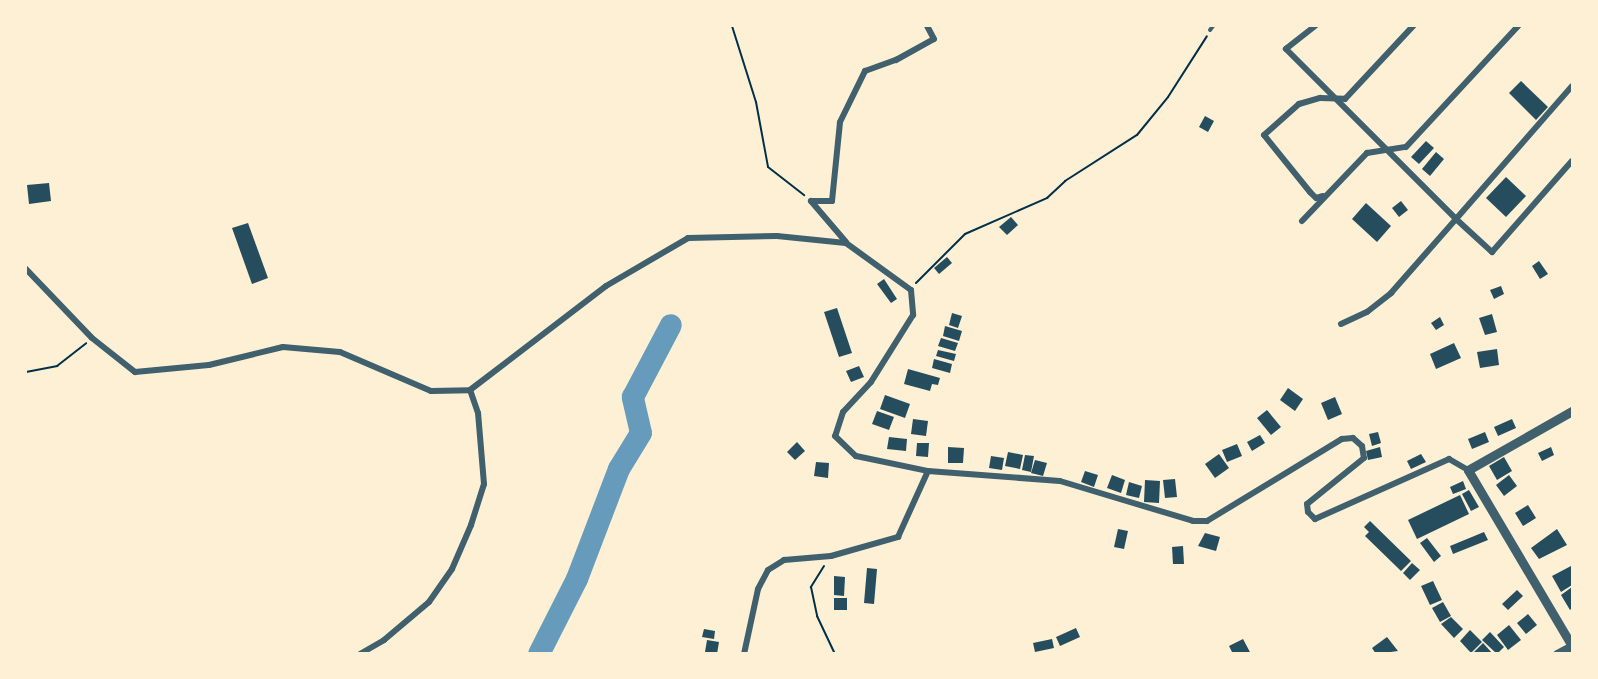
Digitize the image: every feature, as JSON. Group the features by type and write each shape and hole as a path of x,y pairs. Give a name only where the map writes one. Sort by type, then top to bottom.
{"street":[{"path":"811,201 832,201 840,122 865,71 896,60 934,39 927,26"},
{"path":"1315,26 1286,49 1332,98 1492,252 1572,161"},
{"path":"1324,196 1317,198 1310,192 1264,135 1299,104 1332,98 1345,99 1413,26"},
{"path":"1302,221 1367,153 1406,147 1422,133 1518,26"},
{"path":"1341,324 1367,312 1391,293 1572,86"},
{"path":"811,201 846,243 911,290 913,315 871,382 843,412 836,436 856,456 928,471 1060,481 1193,521 1207,521 1342,440 1353,438 1358,442 1364,458 1307,504 1308,512 1315,519 1449,459 1468,470 1572,646 1557,654"},
{"path":"26,269 92,338 135,372 209,365 283,347 340,352 431,391 470,390 606,286 688,238 777,236 846,243"},
{"path":"360,654 384,640 429,602 452,569 471,525 484,484 478,413 470,390"},
{"path":"1468,470 1572,411"},
{"path":"744,654 758,589 768,570 784,560 831,556 898,537 928,471"}],"path":[{"path":"732,26 756,102 768,167 811,201"},
{"path":"911,290 927,268 965,234 1047,198 1065,181 1137,135 1178,83 1211,28"},
{"path":"26,372 57,366 92,338"},
{"path":"831,556 811,587 817,616 835,654"}],"building":[{"path":"1521,81 1548,107 1536,120 1509,93"},
{"path":"1205,116 1214,121 1208,132 1199,127"},
{"path":"1426,141 1434,148 1419,164 1411,157"},
{"path":"1436,152 1444,159 1430,176 1422,169"},
{"path":"1506,177 1526,196 1506,217 1486,198"},
{"path":"49,183 51,201 29,204 27,185"},
{"path":"1401,201 1408,210 1399,217 1392,208"},
{"path":"1366,203 1391,226 1377,242 1352,219"},
{"path":"1011,217 1018,225 1007,235 999,227"},
{"path":"248,223 268,278 252,284 232,228"},
{"path":"947,257 952,263 939,274 934,268"},
{"path":"1539,261 1548,274 1540,279 1532,266"},
{"path":"884,279 897,299 891,303 877,284"},
{"path":"1501,286 1504,294 1494,299 1490,290"},
{"path":"837,308 852,353 839,357 824,312"},
{"path":"952,313 962,316 958,328 949,325"},
{"path":"1492,314 1497,332 1485,335 1479,318"},
{"path":"1440,317 1444,325 1436,330 1431,323"},
{"path":"945,326 962,331 959,341 943,336"},
{"path":"941,338 958,343 955,351 938,346"},
{"path":"1454,343 1461,358 1436,369 1430,354"},
{"path":"1497,349 1499,365 1480,368 1477,352"},
{"path":"938,350 956,354 954,361 936,356"},
{"path":"934,359 952,364 950,373 932,368"},
{"path":"859,366 864,377 851,382 846,371"},
{"path":"908,369 940,378 938,385 932,384 930,391 904,384"},
{"path":"1288,388 1303,399 1295,411 1280,400"},
{"path":"885,395 910,404 905,418 880,409"},
{"path":"1335,397 1342,414 1328,420 1321,403"},
{"path":"1267,410 1281,427 1271,435 1257,418"},
{"path":"877,411 894,417 889,430 872,424"},
{"path":"913,419 928,421 926,436 911,434"},
{"path":"1512,419 1516,428 1498,436 1494,427"},
{"path":"1378,432 1381,443 1372,446 1369,434"},
{"path":"1485,432 1489,442 1472,449 1468,439"},
{"path":"1260,435 1265,443 1252,451 1247,442"},
{"path":"889,437 907,439 906,451 887,449"},
{"path":"797,442 805,451 795,460 787,452"},
{"path":"917,443 929,443 928,457 916,456"},
{"path":"1237,444 1242,456 1227,462 1222,450"},
{"path":"948,447 964,448 963,463 948,463"},
{"path":"1380,447 1382,457 1368,460 1366,451"},
{"path":"1551,447 1554,455 1542,461 1538,453"},
{"path":"1008,452 1023,455 1020,469 1005,466"},
{"path":"1219,454 1229,468 1215,478 1205,464"},
{"path":"1421,454 1426,462 1411,469 1407,461"},
{"path":"1025,455 1034,456 1031,472 1022,470"},
{"path":"991,456 1004,458 1002,470 989,468"},
{"path":"1504,457 1512,471 1497,480 1489,466"},
{"path":"1035,460 1047,463 1043,476 1031,473"},
{"path":"816,462 829,463 828,478 814,476"},
{"path":"1085,471 1098,475 1094,487 1081,482"},
{"path":"1112,475 1125,480 1121,493 1107,488"},
{"path":"1509,475 1517,486 1504,496 1496,485"},
{"path":"1175,479 1177,497 1165,498 1163,480"},
{"path":"1145,480 1160,481 1159,503 1144,502"},
{"path":"1463,481 1466,489 1453,494 1450,487"},
{"path":"1129,482 1142,486 1139,498 1126,495"},
{"path":"1469,490 1479,507 1471,511 1462,494"},
{"path":"1460,495 1469,514 1417,539 1408,520"},
{"path":"1528,505 1536,518 1523,526 1515,513"},
{"path":"1370,521 1411,561 1401,571 1365,536 1369,532 1364,527"},
{"path":"1118,529 1128,531 1124,549 1114,547"},
{"path":"1557,529 1567,545 1539,559 1531,548"},
{"path":"1484,532 1488,540 1453,554 1450,546"},
{"path":"1205,533 1220,537 1216,551 1198,546"},
{"path":"1427,538 1441,556 1434,562 1420,543"},
{"path":"1183,546 1184,564 1173,564 1172,547"},
{"path":"1412,563 1420,570 1410,580 1403,573"},
{"path":"1571,566 1572,585 1561,592 1552,576"},
{"path":"867,568 877,569 874,604 864,603"},
{"path":"834,576 845,577 844,596 834,595"},
{"path":"1433,581 1442,600 1430,605 1421,586"},
{"path":"1572,587 1572,608 1570,610 1561,595"},
{"path":"1517,590 1523,596 1508,610 1502,604"},
{"path":"834,598 847,598 847,610 834,610"},
{"path":"1443,602 1451,616 1440,622 1432,608"},
{"path":"1528,614 1537,625 1526,634 1517,623"},
{"path":"1451,617 1463,629 1454,638 1441,624"},
{"path":"1509,625 1521,640 1508,650 1497,635"},
{"path":"1076,628 1080,637 1060,646 1056,637"},
{"path":"704,629 715,631 714,639 702,637"},
{"path":"1470,630 1482,642 1471,653 1460,641"},
{"path":"1490,632 1504,647 1497,654 1482,640"},
{"path":"1387,637 1398,651 1376,654 1372,648"},
{"path":"1052,639 1054,648 1035,652 1033,643"},
{"path":"1243,639 1251,654 1233,654 1229,646"},
{"path":"707,640 719,642 717,654 705,652"},
{"path":"1483,643 1493,654 1472,654"}],"waterway":[{"path":"539,654 577,579 619,469 641,433 633,397 671,325"}]}
